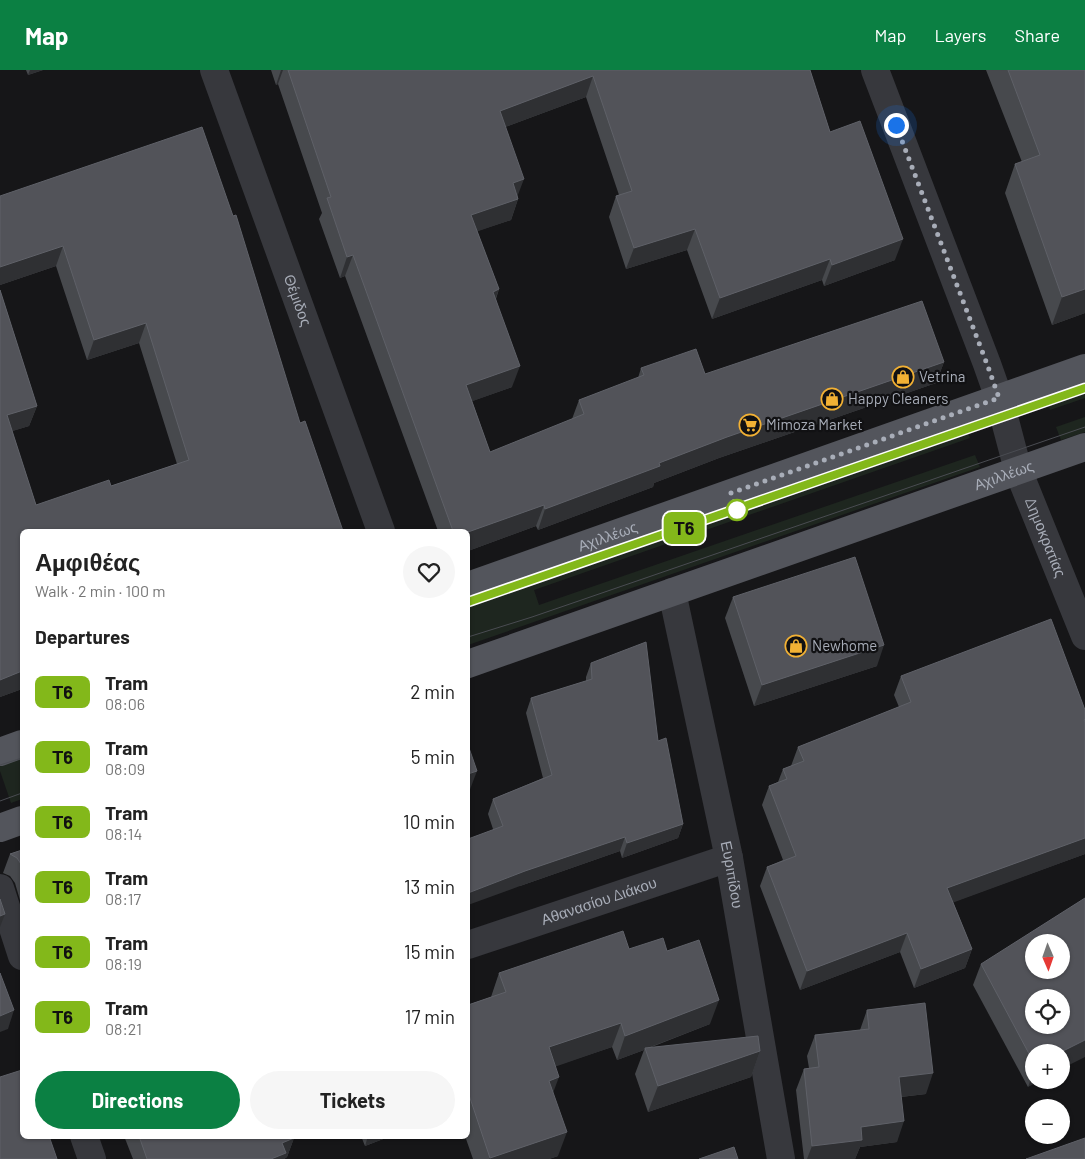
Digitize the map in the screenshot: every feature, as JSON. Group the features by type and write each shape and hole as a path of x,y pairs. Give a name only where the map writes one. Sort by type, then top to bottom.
{"main road":[{"name":"Αχιλλέως","path":"470,585 1085,368"},
{"name":"Αχιλλέως","path":"470,663 1085,446"},
{"path":"0,752 20,745"},
{"path":"0,828 20,821"}],"street":[{"name":"Θέμιδος","path":"214,70 380,529"},
{"name":"Δημοκρατίας","path":"875,70 987,364 999,398 1018,470 1085,636"},
{"name":"Ευριπίδου","path":"672,592 729,858 781,1159"},
{"name":"Αθανασίου Διάκου","path":"470,943 729,858"},
{"path":"0,888 20,950"},
{"path":"85,1139 92,1159"}],"shaded area":[{"path":"1085,381 1085,398 1050,410 1046,395"},
{"path":"1085,417 1085,432 1061,440 1056,427"},
{"path":"965,425 970,438 534,590 539,605 975,455 980,467 470,644 470,597"},
{"path":"20,753 20,800 11,803 0,771 0,760"}],"building":[{"path":"288,70 810,70 830,132 860,121 903,239 832,265 830,259 720,298 695,229 634,248 616,196 632,191 593,76 500,111 524,179 513,183 518,199 471,215 499,289 493,292 520,366 466,385 490,452 584,414 579,400 644,375 641,368 696,349 705,374 922,301 944,362 727,437 659,463 660,466 545,509 544,505 470,531 470,529 452,529 353,255 347,257 327,198 331,197"},
{"path":"1008,70 1085,70 1085,289 1062,297 1015,164 1040,155"},
{"path":"202,127 233,216 236,215 300,423 305,421 342,529 20,529 20,672 0,680 0,290 37,406 7,415 36,505 109,480 111,486 189,460 146,323 94,340 63,246 0,267 0,196"},
{"path":"855,557 884,645 762,685 733,597"},
{"path":"1051,619 1085,710 1085,838 947,888 972,949 921,969 907,933 807,971 767,867 796,856 769,786 787,779 783,769 804,761 798,747 911,702 901,676"},
{"path":"646,642 658,741 666,738 683,824 627,843 625,837 525,871 470,892 470,838 503,826 493,799 552,775 531,698 592,679 591,663"},
{"path":"470,751 477,771 470,773"},
{"path":"20,851 20,862 17,858 10,854"},
{"path":"1085,898 1085,1040 1070,1048 1070,1044 1025,1044 1025,1046 981,964 1025,936 1025,979 1070,979 1070,934 1028,934"},
{"path":"0,899 5,914 0,916"},
{"path":"623,931 629,949 663,938 667,951 699,940 719,1000 625,1036 621,1023 549,1047 559,1077 549,1081 567,1132 490,1158 470,1098 470,1004 506,992 499,973"},
{"path":"0,973 14,1010 0,1016"},
{"path":"925,1003 933,1073 899,1077 904,1121 861,1127 862,1140 812,1146 804,1069 819,1067 815,1035 869,1029 867,1010"},
{"path":"758,1036 760,1051 658,1086 645,1048"},
{"path":"20,1071 20,1139 50,1139 57,1159 0,1159 0,1077"},
{"path":"1085,1138 1085,1159 1026,1159 1070,1144"},
{"path":"140,1139 292,1139 282,1143 286,1153 271,1159 147,1159"},
{"path":"734,1147 738,1159 699,1159"}],"tram line":[{"path":"470,601 1085,388"},
{"name":"Τ6","path":"470,601 1085,388"},
{"path":"470,636 532,617 1085,427"},
{"path":"0,765 20,759"},
{"path":"0,801 20,794"}],"place":[{"name":"Vetrina","path":"903,377"},
{"name":"Happy Cleaners","path":"832,399"},
{"name":"Mimoza Market","path":"750,425"},
{"name":"Newhome","path":"796,646"}],"route":[{"path":"737,510 731,493 999,398 896,125"}]}
